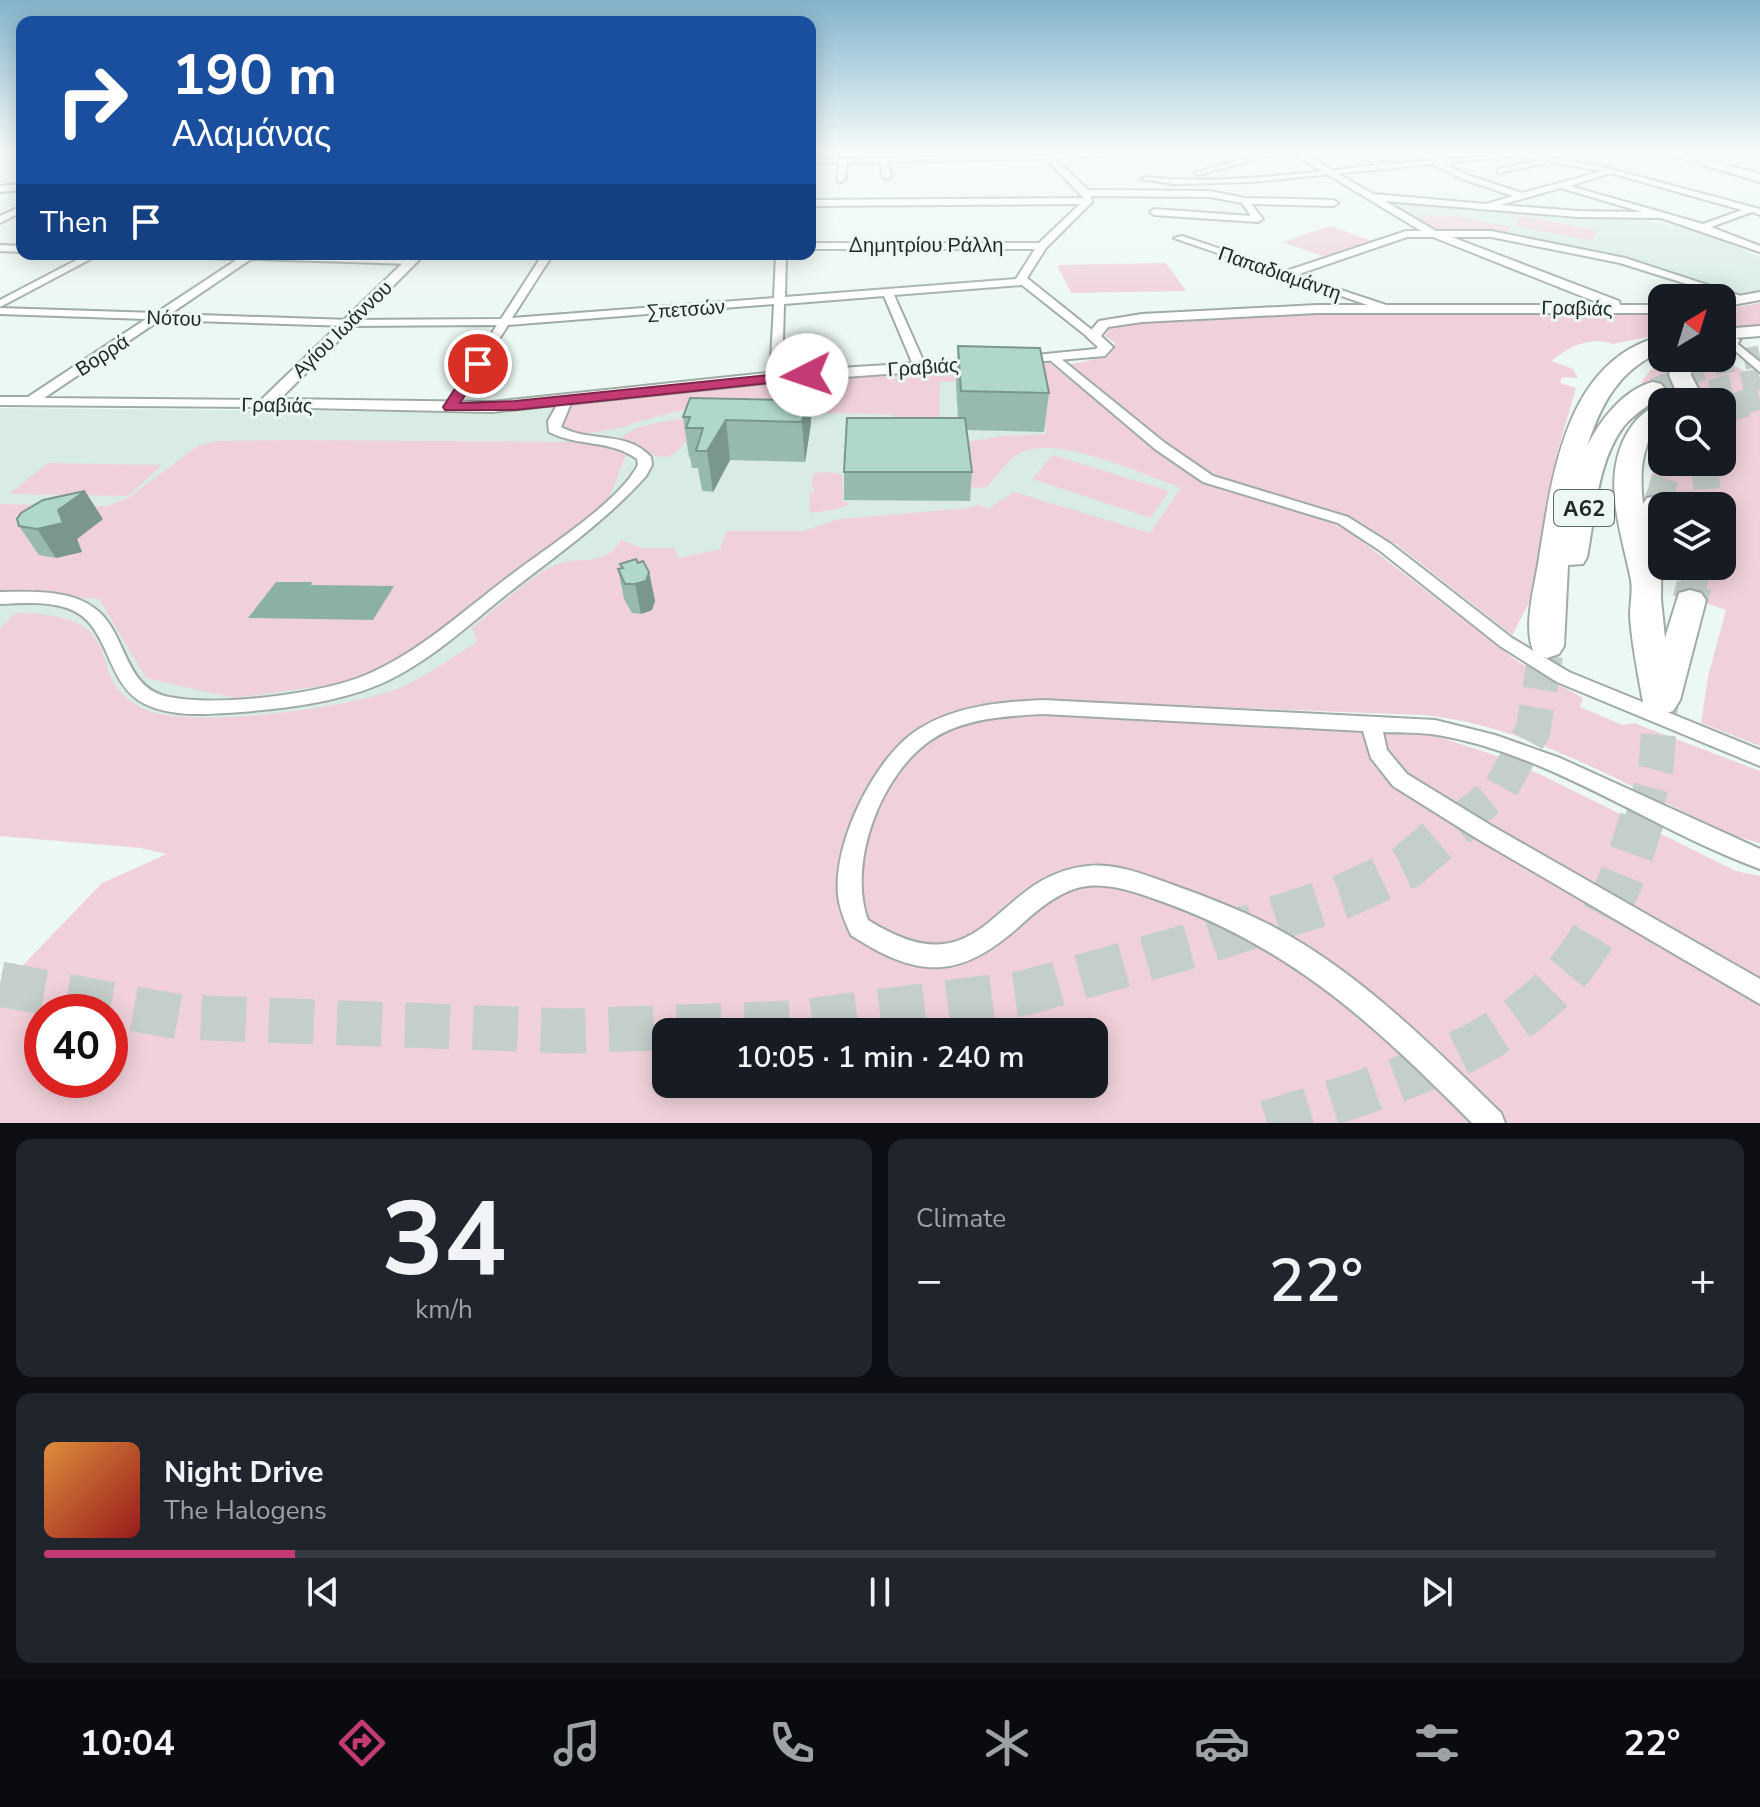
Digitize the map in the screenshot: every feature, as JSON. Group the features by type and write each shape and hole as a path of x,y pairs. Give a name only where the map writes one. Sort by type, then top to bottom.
{"highway":[{"name":"Α62","path":"1648,348 1618,370 1595,398 1578,432 1562,499 1546,615 1547,646 1606,433 1625,411 1648,403"},
{"path":"1648,422 1637,438 1629,474 1631,524 1646,583 1647,625 1661,702 1682,637 1690,600"},
{"path":"1646,583 1648,574"}],"main road":[{"path":"1736,335 1760,331"},
{"path":"1736,337 1760,338"}],"street":[{"path":"1079,205 1042,246 1021,277 1022,282 1093,336"},
{"path":"1154,212 1258,219 1248,205"},
{"path":"1387,205 1432,233 1627,309"},
{"path":"1462,205 1578,214 1664,215"},
{"path":"1630,205 1703,227 1760,249"},
{"path":"1735,205 1756,211"},
{"path":"1703,227 1756,211"},
{"path":"1285,275 1406,234 1491,234 1622,260 1745,299"},
{"name":"Παπαδιαμάντη","path":"1179,238 1382,307"},
{"name":"Δημητρίου Ράλλη","path":"816,246 1042,246"},
{"path":"0,304 84,260"},
{"name":"Βορρά","path":"31,401 243,260"},
{"name":"Αγίου Ιωάννου","path":"266,404 413,260"},
{"path":"450,407 544,260"},
{"path":"776,377 781,260"},
{"name":"Σπετσών","path":"349,323 505,322 1022,282"},
{"path":"888,294 920,367"},
{"path":"1736,301 1760,296"},
{"name":"Γραβιάς","path":"0,401 492,407 776,377 1055,358 1104,351 1106,345 1093,336 1104,324 1151,317 1382,307 1648,309"},
{"name":"Νότου","path":"0,311 349,323"},
{"path":"1736,347 1760,368"},
{"path":"1055,358 1160,446 1208,479 1343,520 1385,547 1506,642 1563,677 1760,758"},
{"path":"0,598 53,601 75,604 84,609 109,636 119,669 127,680 136,690 163,703 194,706 252,704 349,688 381,675 437,640 562,545 641,473 645,465 644,457 632,449 600,437 568,436 554,429 566,401"},
{"path":"1491,1123 1412,1044 1310,960 1242,921 1124,879 1088,876 1064,881 1026,905 981,943 958,954 920,957 876,939 859,927 848,889 854,850 884,780 909,747 925,734 958,719 1007,709 1043,707 1435,727 1511,746 1760,859"},
{"path":"1371,724 1378,753 1400,780 1760,992"}],"shaded area":[{"path":"1395,205 1474,205 1621,216 1693,229 1760,257 1760,291 1738,294 1736,284 1705,284 1624,259 1516,235 1434,230"},
{"path":"1417,215 1462,217 1510,227 1507,233 1439,230 1432,229"},
{"path":"1522,216 1598,231 1592,241 1515,226"},
{"path":"1330,226 1372,241 1324,257 1283,242"},
{"path":"1166,263 1186,291 1071,293 1057,265"},
{"path":"1760,303 1760,328 1736,329 1736,307"},
{"path":"1341,311 1648,313 1648,337 1613,344 1588,342 1572,347 1551,361 1573,369 1578,378 1562,377 1560,383 1576,388 1558,450 1530,601 1512,635 1397,545 1358,521 1203,471 1068,365 1109,356 1115,343 1105,336 1110,328"},
{"path":"1047,361 1118,419 1206,483 1319,517 1350,532 1517,661 1583,698 1580,707 1623,725 1634,723 1760,771 1760,843 1735,836 1544,746 1464,721 1423,715 1022,700 969,712 1151,717 1423,732 1513,761 1736,871 1760,876 1760,1123 0,1123 0,989 102,883 167,854 141,848 0,836 0,629 16,613 59,617 89,631 101,649 114,683 140,707 161,714 192,717 271,714 350,702 404,686 477,642 472,628 534,577 563,562 606,555 621,540 642,548 674,548 679,558 720,549 726,531 804,531 839,519 969,508 978,504 988,509 1014,492 1150,533 1181,488 1098,458 1052,448 1033,449 1017,455 987,487 972,488 966,442 1047,434 1040,383 940,382 939,436 893,435 894,415 725,409 673,412 599,432 571,432 562,427 570,405 748,383"},
{"path":"1047,362 1186,472 1198,529 660,696 0,733 0,408 492,413"},
{"path":"1736,366 1760,379 1760,746 1701,723 1708,677 1726,610 1685,596 1687,580 1736,580 1736,492 1650,492 1651,476 1736,476 1736,388 1683,388 1680,372 1736,372"},
{"path":"1649,372 1668,372 1676,388 1656,388 1641,382"},
{"path":"679,419 747,421 698,435 667,457 620,440 639,427"},
{"path":"216,441 570,442 609,446 627,453 607,503 403,656 373,674 331,685 234,698 146,678 99,599 0,593 0,504 107,506 128,498 199,445"},
{"path":"1053,455 1169,491 1151,518 1032,479"},
{"path":"48,463 162,465 128,496 9,494"},
{"path":"814,473 842,474 843,500 849,504 834,510 810,513 809,494 815,491 811,484"},
{"path":"276,582 394,586 373,620 248,618"}],"building":[{"path":"958,346 1040,348 1049,393 961,391"},
{"path":"785,385 809,386 802,422 726,420 707,451 696,451 703,428 686,428 690,417 683,417 690,398 782,400"},
{"path":"847,418 965,418 972,472 844,472"},
{"path":"85,491 58,510 63,523 37,529 19,526 17,519 21,513 43,500"},
{"path":"636,559 638,563 643,561 649,572 646,581 625,584 618,569 623,568 620,564"}],"tunnel":[{"path":"1656,388 1714,365 1760,356"},
{"path":"1720,388 1760,379"},
{"path":"1742,404 1760,399"},
{"path":"1742,404 1747,403"},
{"path":"1736,406 1742,404"},
{"path":"1661,492 1666,476"},
{"path":"1706,476 1707,492"},
{"path":"1693,587 1695,580"},
{"path":"1690,600 1694,585"},
{"path":"1461,821 1501,788 1533,730 1547,646"},
{"path":"1642,821 1656,768 1661,702"},
{"path":"0,984 180,1017 570,1031 792,1023 1024,993 1191,946 1342,897 1406,867 1463,819"},
{"path":"1267,1123 1423,1070 1462,1052 1531,1008 1560,981 1599,926 1628,862 1642,819"}],"route":[{"path":"478,364 450,407 515,406 807,375"}]}
